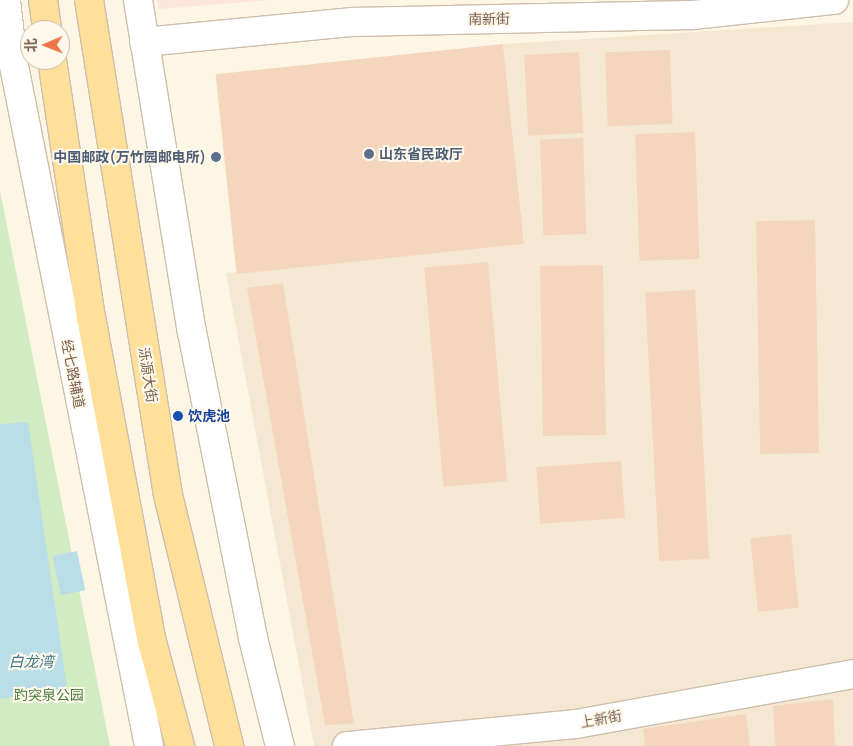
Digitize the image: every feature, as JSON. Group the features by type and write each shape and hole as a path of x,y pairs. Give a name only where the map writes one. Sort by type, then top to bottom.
{"main road":[{"path":"43,0 46,20"},
{"name":"泺源大街","path":"88,0 168,495 229,746"},
{"path":"54,70 93,326 152,642 180,746"}],"street":[{"name":"经七路辅道","path":"6,0 12,61 149,746"},
{"path":"138,0 192,332 253,638 280,746"},
{"name":"南新街","path":"144,42 353,22 693,15 834,0"},
{"name":"上新街","path":"347,746 543,737 853,674"}],"shaded area":[{"path":"157,0 271,0 158,9"},
{"path":"853,22 853,746 314,746 226,273 524,244 503,44"}],"green space":[{"name":"趵突泉公园","path":"0,191 110,746 0,746"}],"water":[{"name":"白龙湾","path":"28,422 67,688 0,699 0,424"},
{"path":"77,551 85,590 61,595 53,556"}],"building":[{"name":"山东省民政厅","path":"503,44 524,244 237,274 216,74"},
{"path":"670,50 673,124 608,126 605,52"},
{"path":"579,52 583,133 528,136 524,55"},
{"path":"695,132 699,259 639,261 635,134"},
{"path":"583,138 586,234 543,235 540,140"},
{"path":"815,220 819,453 760,454 756,221"},
{"path":"488,262 507,481 443,487 424,268"},
{"path":"603,265 606,435 543,436 540,266"},
{"path":"283,283 354,724 325,725 247,288"},
{"path":"695,290 709,559 659,561 645,293"},
{"path":"621,461 625,518 540,524 536,467"},
{"path":"791,534 799,608 758,612 750,538"},
{"path":"833,699 835,746 775,746 773,706"},
{"path":"746,714 750,746 645,746 643,729"}],"place":[{"name":"山东省民政厅","path":"369,154"},
{"name":"中国邮政(万竹园邮电所)","path":"216,157"},
{"name":"饮虎池","path":"178,416"}]}
